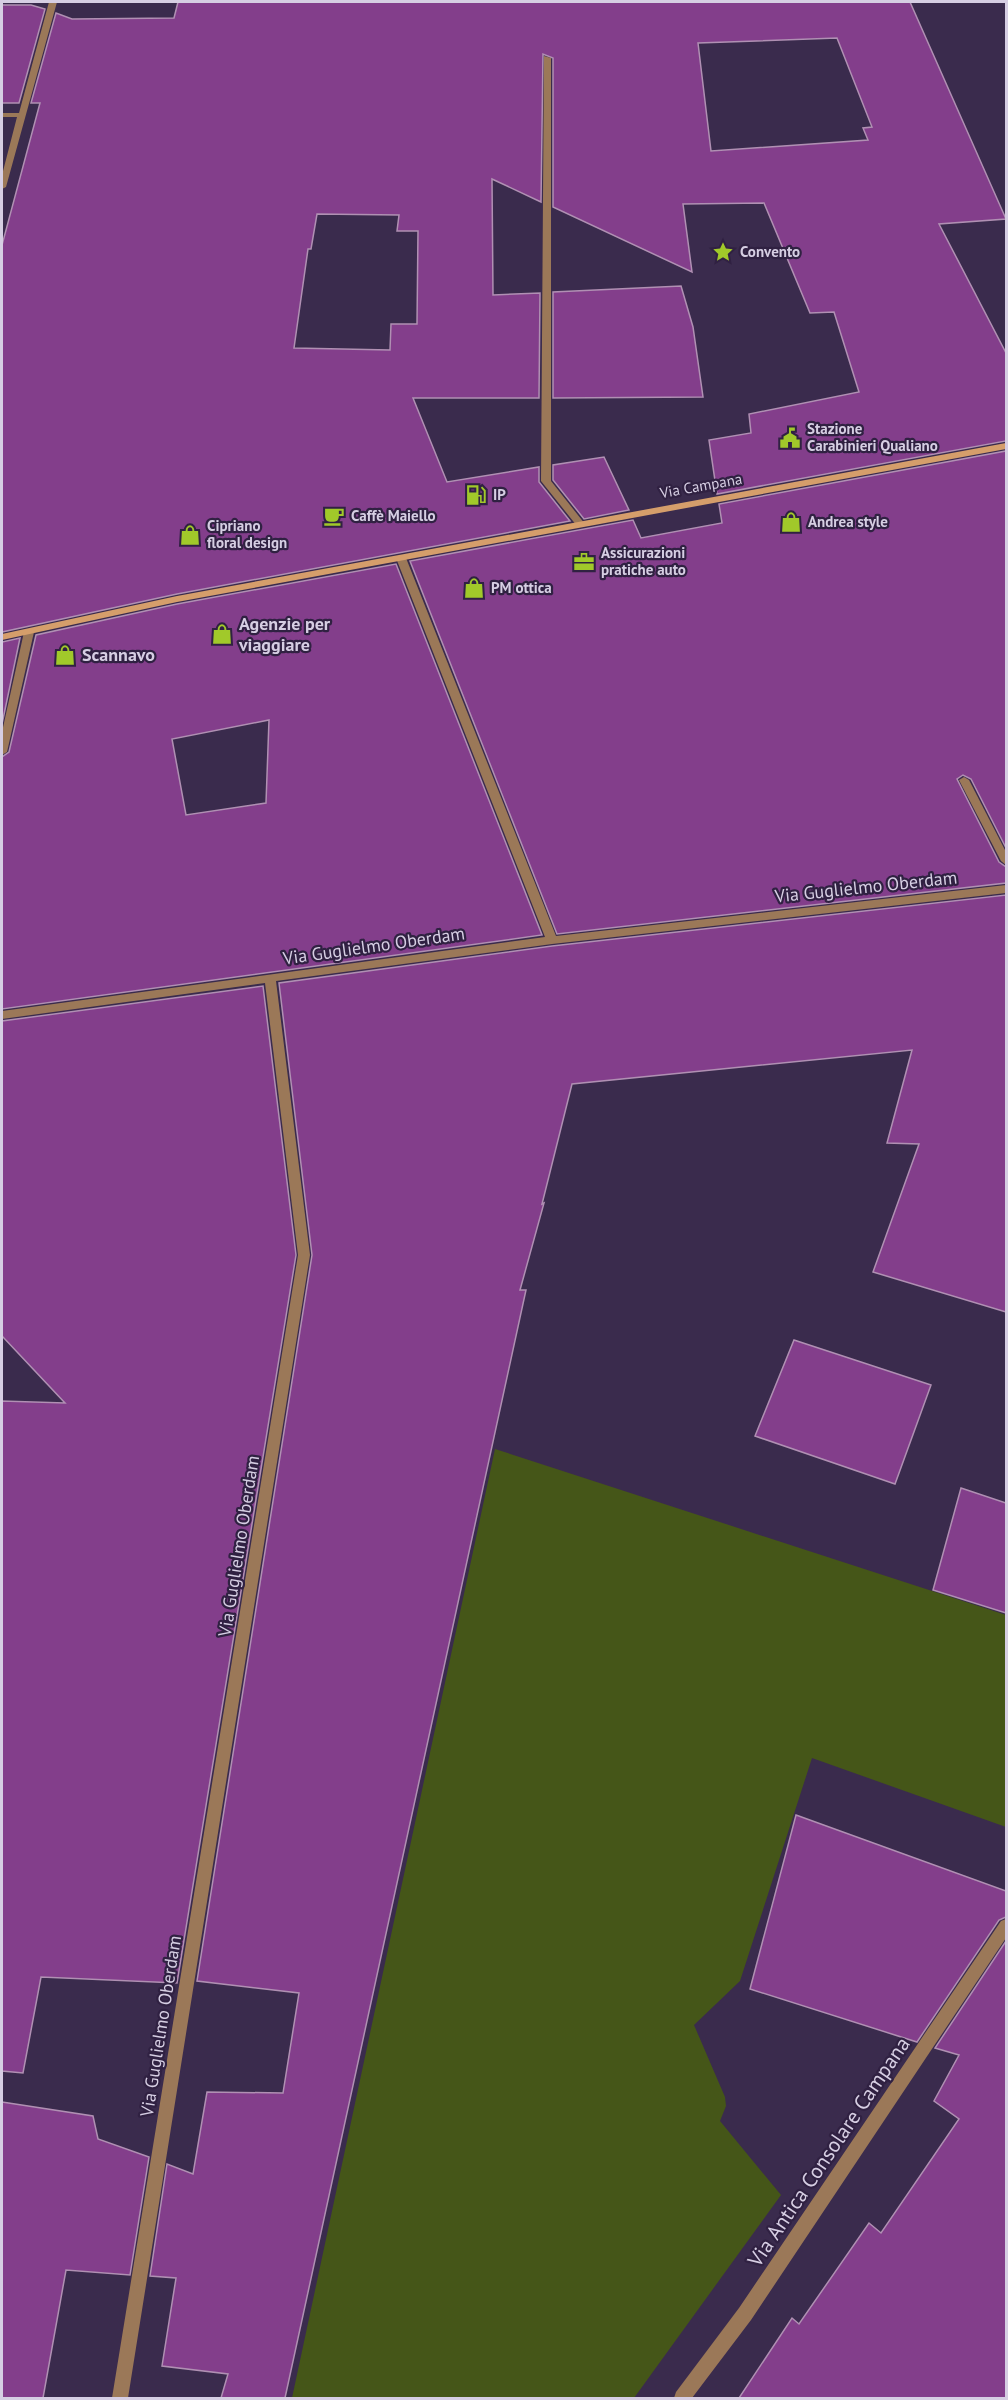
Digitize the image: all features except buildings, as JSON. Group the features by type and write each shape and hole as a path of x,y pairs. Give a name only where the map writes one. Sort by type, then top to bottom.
{"main road":[{"name":"Via Campana","path":"2,636 177,599 1006,446"}],"street":[{"path":"2,187 53,2"},
{"path":"547,58 546,481 580,524"},
{"path":"2,115 21,115"},
{"path":"401,558 552,940"},
{"path":"2,752 29,632"},
{"path":"964,780 1006,861"},
{"name":"Via Guglielmo Oberdam","path":"120,2398 304,1255 270,978 552,940 1006,889"},
{"path":"2,1015 270,978"},
{"name":"Via Antica Consolare Campana","path":"682,2398 745,2314 1006,1926"}],"green space":[{"path":"495,1449 1006,1615 1006,1827 812,1758 740,1981 694,2025 725,2097 726,2106 720,2121 781,2195 634,2398 292,2398"}],"place":[{"name":"Convento","path":"723,252"},
{"name":"Stazione Carabinieri Qualiano","path":"790,438"},
{"name":"IP","path":"476,495"},
{"name":"Caffè Maiello","path":"334,516"},
{"name":"Andrea style","path":"791,522"},
{"name":"Cipriano floral design","path":"190,535"},
{"name":"Assicurazioni pratiche auto","path":"584,562"},
{"name":"PM ottica","path":"474,588"},
{"name":"Agenzie per viaggiare","path":"222,634"},
{"name":"Scannavo","path":"65,655"}]}
